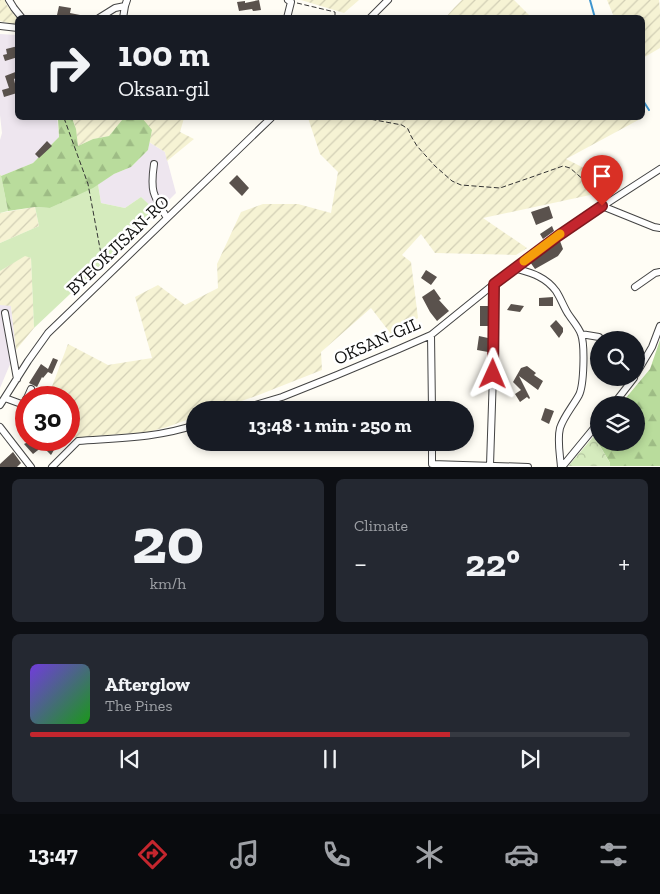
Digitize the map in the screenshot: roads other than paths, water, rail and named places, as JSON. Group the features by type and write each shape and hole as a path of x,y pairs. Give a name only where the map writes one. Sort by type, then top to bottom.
{"street":[{"path":"9,0 20,15"},
{"path":"373,15 388,0"},
{"path":"288,15 290,1"},
{"path":"104,15 126,3"},
{"path":"0,26 15,28"},
{"name":"BYEOKJISAN-RO","path":"0,405 48,333 269,120"},
{"path":"154,164 152,182 155,197 167,218"},
{"name":"OKSAN-GIL","path":"269,401 337,375 431,334 514,268 558,236 660,169"},
{"path":"602,206 660,228"},
{"path":"514,268 546,280 556,292 581,334 582,385 580,392 564,419 559,434 561,466"},
{"path":"634,287 660,272"},
{"path":"490,465 494,284"},
{"path":"5,313 17,379"},
{"path":"645,359 660,326"},
{"path":"431,334 432,401"},
{"path":"581,334 590,335"},
{"path":"620,396 628,386"},
{"path":"5,398 15,402"},
{"path":"0,427 31,466"},
{"path":"52,466 78,441 138,437 186,428"},
{"path":"561,466 590,432"},
{"path":"432,451 432,464 528,466"}],"waterway":[{"path":"590,0 594,15"},
{"path":"645,104 649,110"}]}
